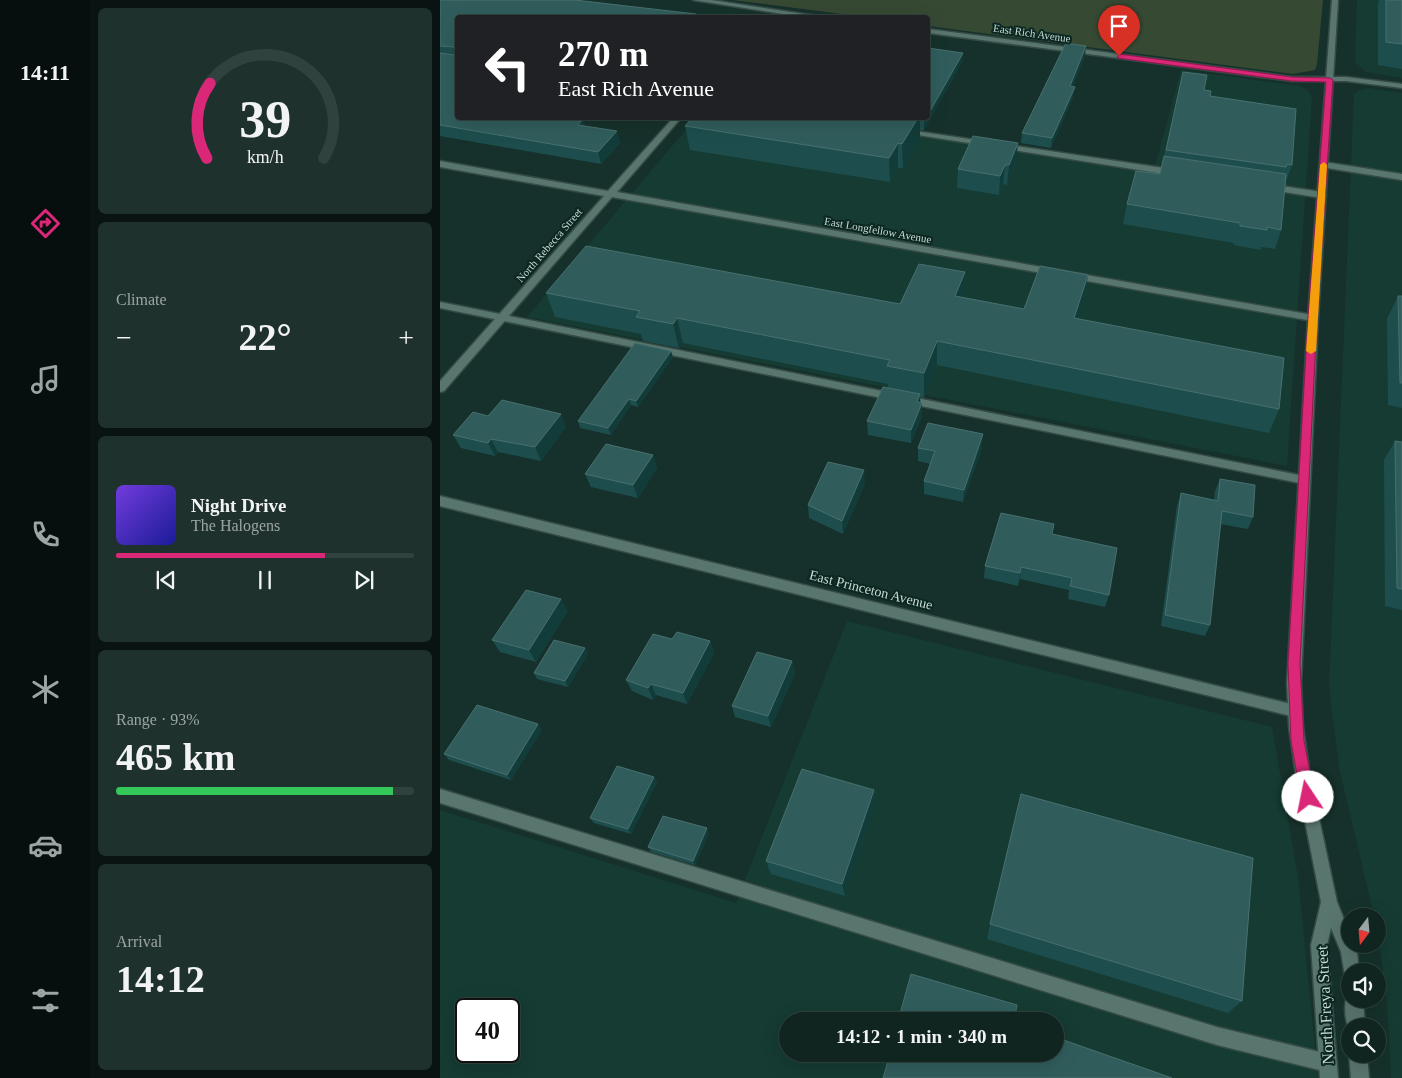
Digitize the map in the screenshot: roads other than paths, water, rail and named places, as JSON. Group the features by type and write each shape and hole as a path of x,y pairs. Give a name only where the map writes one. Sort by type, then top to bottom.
{"street":[{"path":"696,0 807,15"},
{"name":"North Freya Street","path":"1335,0 1313,318 1295,640 1295,711 1300,759 1329,902 1349,952 1350,963"},
{"path":"767,15 771,10"},
{"name":"East Rich Avenue","path":"930,31 1292,79 1346,79 1402,86"},
{"name":"North Rebecca Street","path":"440,388 675,120"},
{"path":"894,130 1186,174"},
{"name":"East Longfellow Avenue","path":"440,164 1313,318"},
{"path":"1324,165 1402,177"},
{"path":"1254,185 1322,196"},
{"path":"440,305 1304,480"},
{"name":"East Princeton Avenue","path":"440,501 1295,711"},
{"path":"440,796 1329,1071"},
{"name":"North Freya Street","path":"1329,902 1319,945 1329,1071"},
{"path":"1359,1063 1360,1078"}]}
